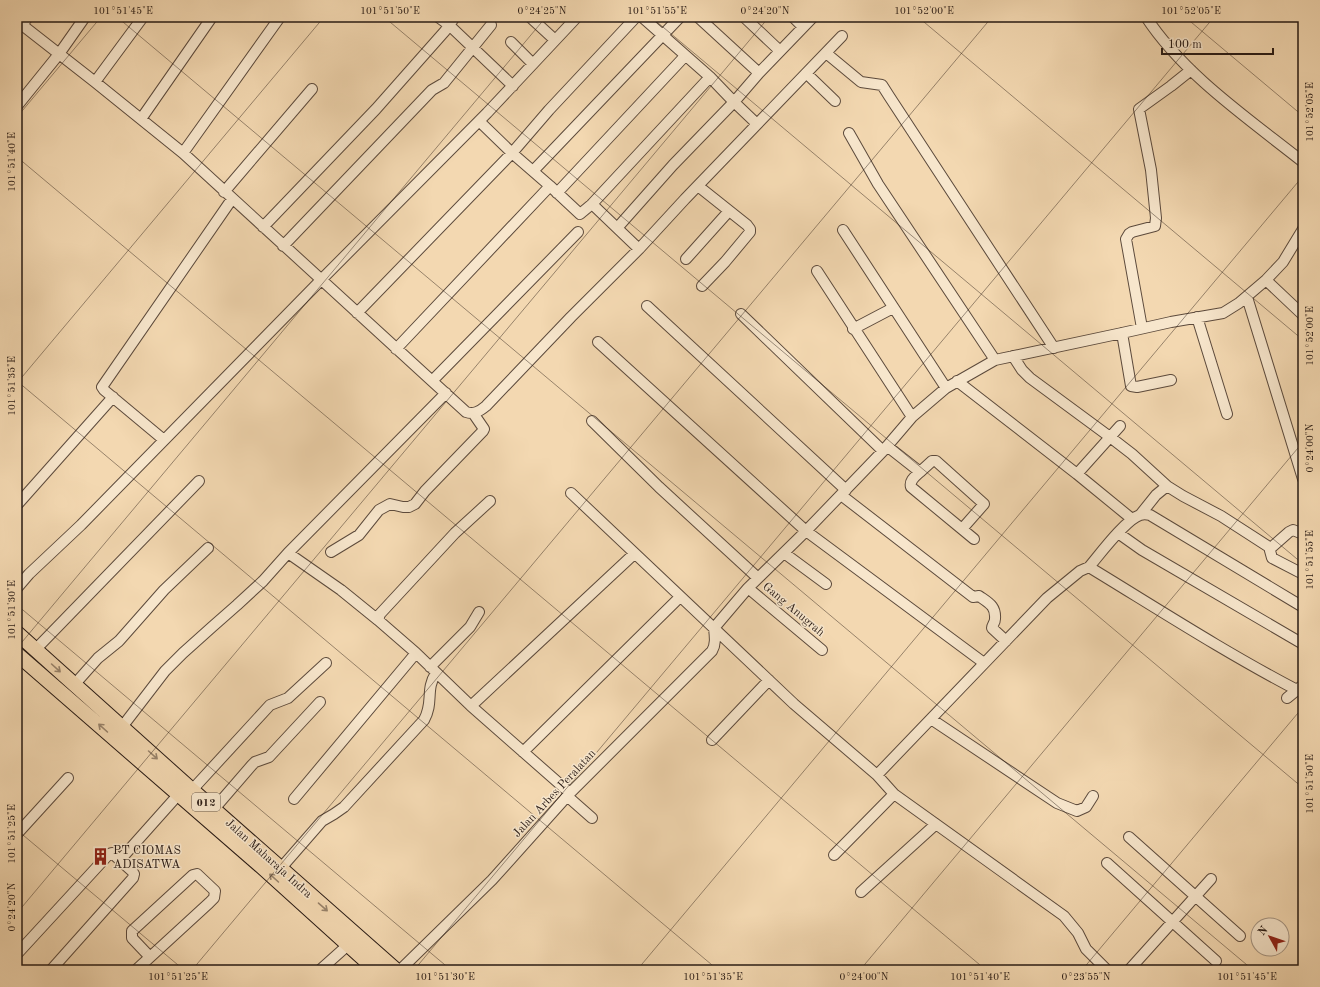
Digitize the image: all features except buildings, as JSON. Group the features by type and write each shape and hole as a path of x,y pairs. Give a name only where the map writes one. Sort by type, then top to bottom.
{"highway":[{"name":"Jalan Maharaja Indra","path":"17,633 281,868 337,926 348,945 376,970"},
{"name":"Jalan Maharaja Indra","path":"17,654 262,867 396,970"}],"street":[{"path":"18,103 59,54 86,17"},
{"path":"96,82 143,17"},
{"path":"141,119 212,17"},
{"path":"183,153 280,17"},
{"path":"438,17 452,21 473,48 512,86"},
{"path":"530,17 555,40"},
{"path":"17,588 479,121 577,17"},
{"path":"357,313 512,153 549,110 636,17"},
{"path":"642,17 710,77 757,124"},
{"path":"533,171 680,17"},
{"path":"698,17 759,74"},
{"path":"744,17 780,51"},
{"path":"793,17 803,27"},
{"path":"618,227 673,165 813,17"},
{"path":"1146,17 1170,49 1191,70 1243,115 1303,162"},
{"path":"22,21 59,54 96,82 183,153 262,227 466,412 473,413 480,411 486,406 549,342 571,317 639,249 842,36"},
{"path":"262,227 376,109 452,21"},
{"path":"283,246 432,90 444,83 491,25"},
{"path":"511,42 533,64"},
{"path":"826,53 861,82 868,84 880,84 884,87 1054,348"},
{"path":"396,349 686,56"},
{"path":"1142,328 1126,239 1132,232 1155,226 1156,218 1151,170 1139,109 1191,70"},
{"path":"807,74 835,101"},
{"path":"479,121 579,214 592,204 710,77"},
{"path":"224,192 312,89"},
{"path":"849,133 878,184 995,360"},
{"path":"698,186 749,227 750,232 725,262 702,286"},
{"path":"164,440 103,388 105,382 232,199"},
{"path":"592,204 618,227 639,249"},
{"path":"686,259 729,211"},
{"path":"714,628 748,588 806,531 885,448 912,417 946,388 995,360 1142,328 1223,313 1239,304 1266,280 1286,258 1303,229"},
{"path":"843,230 946,388"},
{"path":"432,381 578,232"},
{"path":"817,271 853,329 912,417"},
{"path":"1266,280 1303,315"},
{"path":"1247,297 1303,479"},
{"path":"647,306 843,492 973,597 979,596 993,606 995,620 992,628 1006,640"},
{"path":"853,329 893,308"},
{"path":"741,314 885,448 920,472"},
{"path":"1197,317 1227,414"},
{"path":"1122,333 1131,386 1137,387 1171,380"},
{"path":"598,342 806,531 984,663"},
{"path":"1013,356 1022,370 1030,378 1132,454 1167,486 1221,516 1269,547 1272,558 1303,574"},
{"path":"957,381 1077,474 1136,517 1150,515 1303,607"},
{"path":"122,727 165,671 237,605 446,393"},
{"path":"17,505 113,397"},
{"path":"331,552 359,535 379,510 390,504 409,507 415,504 425,491 483,431 484,429 473,413"},
{"path":"592,421 659,487 758,578"},
{"path":"1077,474 1120,426"},
{"path":"962,529 984,504 936,460 932,461 912,480 910,484 911,487 974,539"},
{"path":"35,650 199,481"},
{"path":"877,775 1047,598 1080,571 1089,567 1118,533 1167,486"},
{"path":"571,493 794,704 877,775 894,794 1064,916 1078,933 1086,949 1107,970"},
{"path":"378,620 380,614 450,539 490,501"},
{"path":"1269,547 1272,547 1293,530 1303,534"},
{"path":"1118,533 1142,550 1303,644"},
{"path":"74,685 98,658 119,640 164,590 208,548"},
{"path":"288,553 341,590 416,653 471,706 524,752 592,818"},
{"path":"784,553 826,584"},
{"path":"471,706 634,554"},
{"path":"1089,567 1226,651 1300,688 1287,698"},
{"name":"Gang Anugrah","path":"748,588 822,650"},
{"path":"524,752 680,597"},
{"path":"281,868 322,821 344,807 424,720 429,709 433,670 470,627 479,612"},
{"name":"Jalan Arbes Peralatan","path":"400,970 492,880 568,794 712,651 715,640 714,628"},
{"path":"294,800 416,653"},
{"path":"192,790 270,705 288,698 326,663"},
{"path":"712,740 769,680"},
{"path":"214,809 252,765 255,762 268,757 320,702"},
{"path":"931,719 1058,803 1077,812 1086,807 1093,796"},
{"path":"17,834 68,778"},
{"path":"834,855 894,794"},
{"path":"120,860 178,795"},
{"path":"861,892 936,824"},
{"path":"1128,837 1240,936"},
{"path":"17,954 112,853 132,871 134,874 133,878 51,970"},
{"path":"1107,863 1216,961"},
{"path":"136,970 214,898 215,891 197,874 193,875 132,932 132,938 150,957"},
{"path":"1129,970 1211,879"},
{"path":"320,970 348,945"}],"place":[{"name":"PT CIOMAS ADISATWA","path":"100,857"}]}
